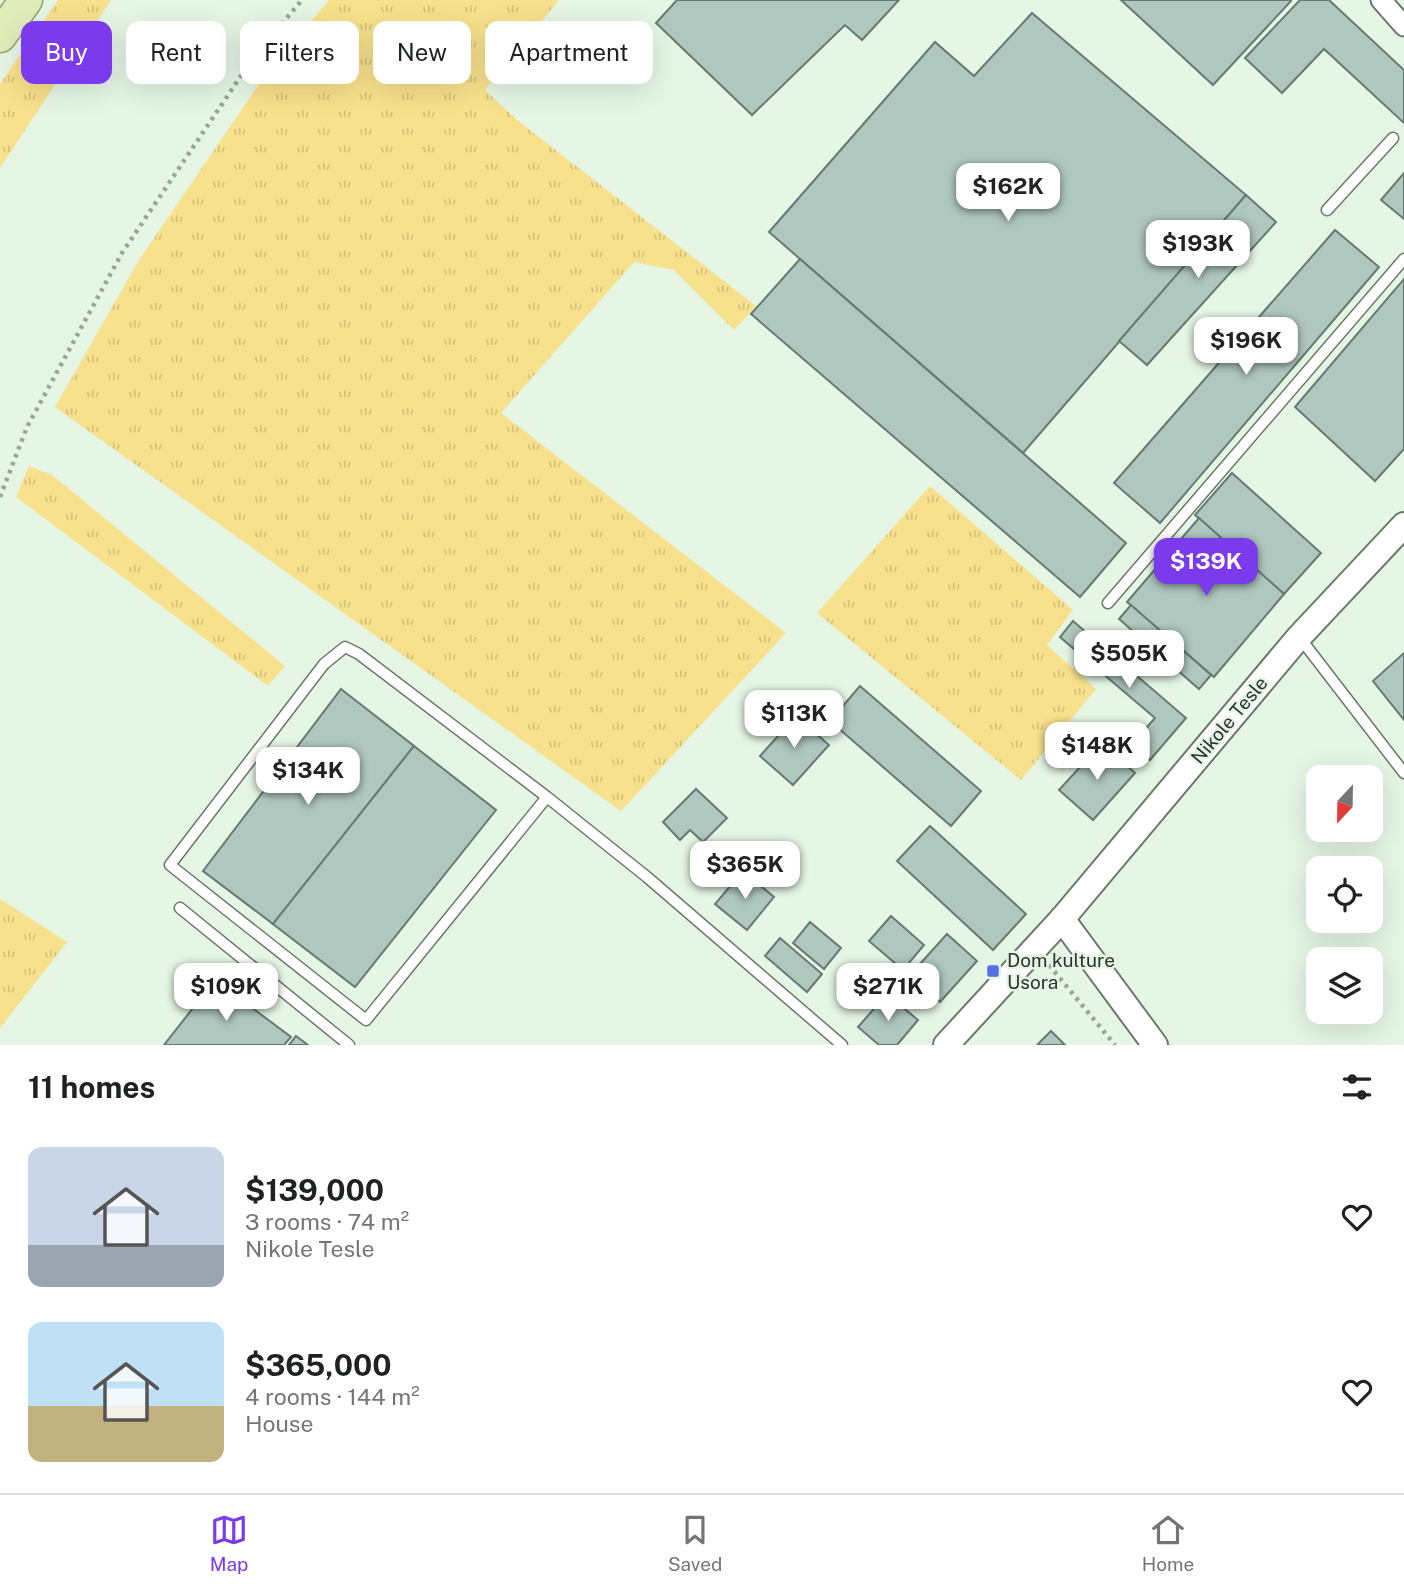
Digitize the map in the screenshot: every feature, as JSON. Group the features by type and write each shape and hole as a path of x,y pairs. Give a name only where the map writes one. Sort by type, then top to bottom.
{"main road":[{"path":"0,36 26,0"}],"street":[{"path":"1381,0 1404,26"},
{"name":"Nikole Tesle","path":"946,1045 1062,919 1299,637 1404,525"},
{"path":"1062,919 1155,1045"}],"lane":[{"path":"1327,210 1393,138"},
{"path":"1108,603 1404,259"},
{"path":"1299,637 1404,773"},
{"path":"547,797 366,1020 170,865 324,664 345,647 359,654 547,797 647,877 842,1045"},
{"path":"180,908 349,1045"}],"path":[{"path":"0,497 27,427 122,254 256,55 302,0"},
{"path":"1049,965 1115,1045"}],"green space":[{"path":"58,0 111,0 97,21 44,21"},
{"path":"329,0 559,0 542,21 485,21 485,84 490,84 485,90 517,120 756,306 734,330 674,270 634,262 501,413 786,633 621,811 55,407 139,260 259,84 359,84 359,21 311,21"},
{"path":"21,54 21,84 56,84 0,168 0,84"},
{"path":"29,466 52,475 285,666 268,686 16,497"},
{"path":"930,486 1073,610 1047,645 1096,689 1021,780 817,613"},
{"path":"0,899 67,942 0,1028"}],"building":[{"path":"677,0 899,0 862,40 845,25 752,115 656,23"},
{"path":"1121,0 1290,0 1291,1 1213,85"},
{"path":"1300,0 1329,0 1404,70 1404,123 1324,49 1282,93 1245,58"},
{"path":"1032,13 1246,195 1023,453 769,232 935,42 974,76"},
{"path":"1404,173 1404,219 1381,200"},
{"path":"1246,195 1276,222 1147,365 1119,341"},
{"path":"1335,230 1379,267 1160,523 1114,483"},
{"path":"800,259 1126,543 1080,597 751,314"},
{"path":"1404,279 1404,449 1375,481 1295,407"},
{"path":"1232,473 1321,553 1284,594 1195,515"},
{"path":"1199,518 1284,594 1214,677 1127,602"},
{"path":"1131,605 1211,675 1199,689 1119,619"},
{"path":"1073,621 1186,718 1150,760 1132,744 1155,718 1060,637"},
{"path":"1404,653 1404,720 1373,681"},
{"path":"860,686 981,791 951,826 830,721"},
{"path":"341,689 414,746 273,924 203,871"},
{"path":"796,716 829,745 793,785 760,756"},
{"path":"1102,743 1135,773 1093,820 1059,790"},
{"path":"414,746 496,810 355,987 273,924"},
{"path":"696,789 727,818 703,842 690,830 680,840 663,822"},
{"path":"930,826 1026,914 993,950 897,861"},
{"path":"743,871 774,897 747,930 715,904"},
{"path":"891,916 924,945 903,970 869,941"},
{"path":"810,922 841,948 824,969 793,943"},
{"path":"947,934 977,961 940,1002 910,975"},
{"path":"780,938 822,974 807,992 765,956"},
{"path":"215,980 291,1037 284,1045 164,1045"},
{"path":"887,994 918,1020 897,1045 879,1045 858,1027"},
{"path":"1051,1031 1065,1045 1037,1045"},
{"path":"296,1036 308,1045 289,1045"}],"place":[{"name":"Dom kulture Usora","path":"993,971"}]}
